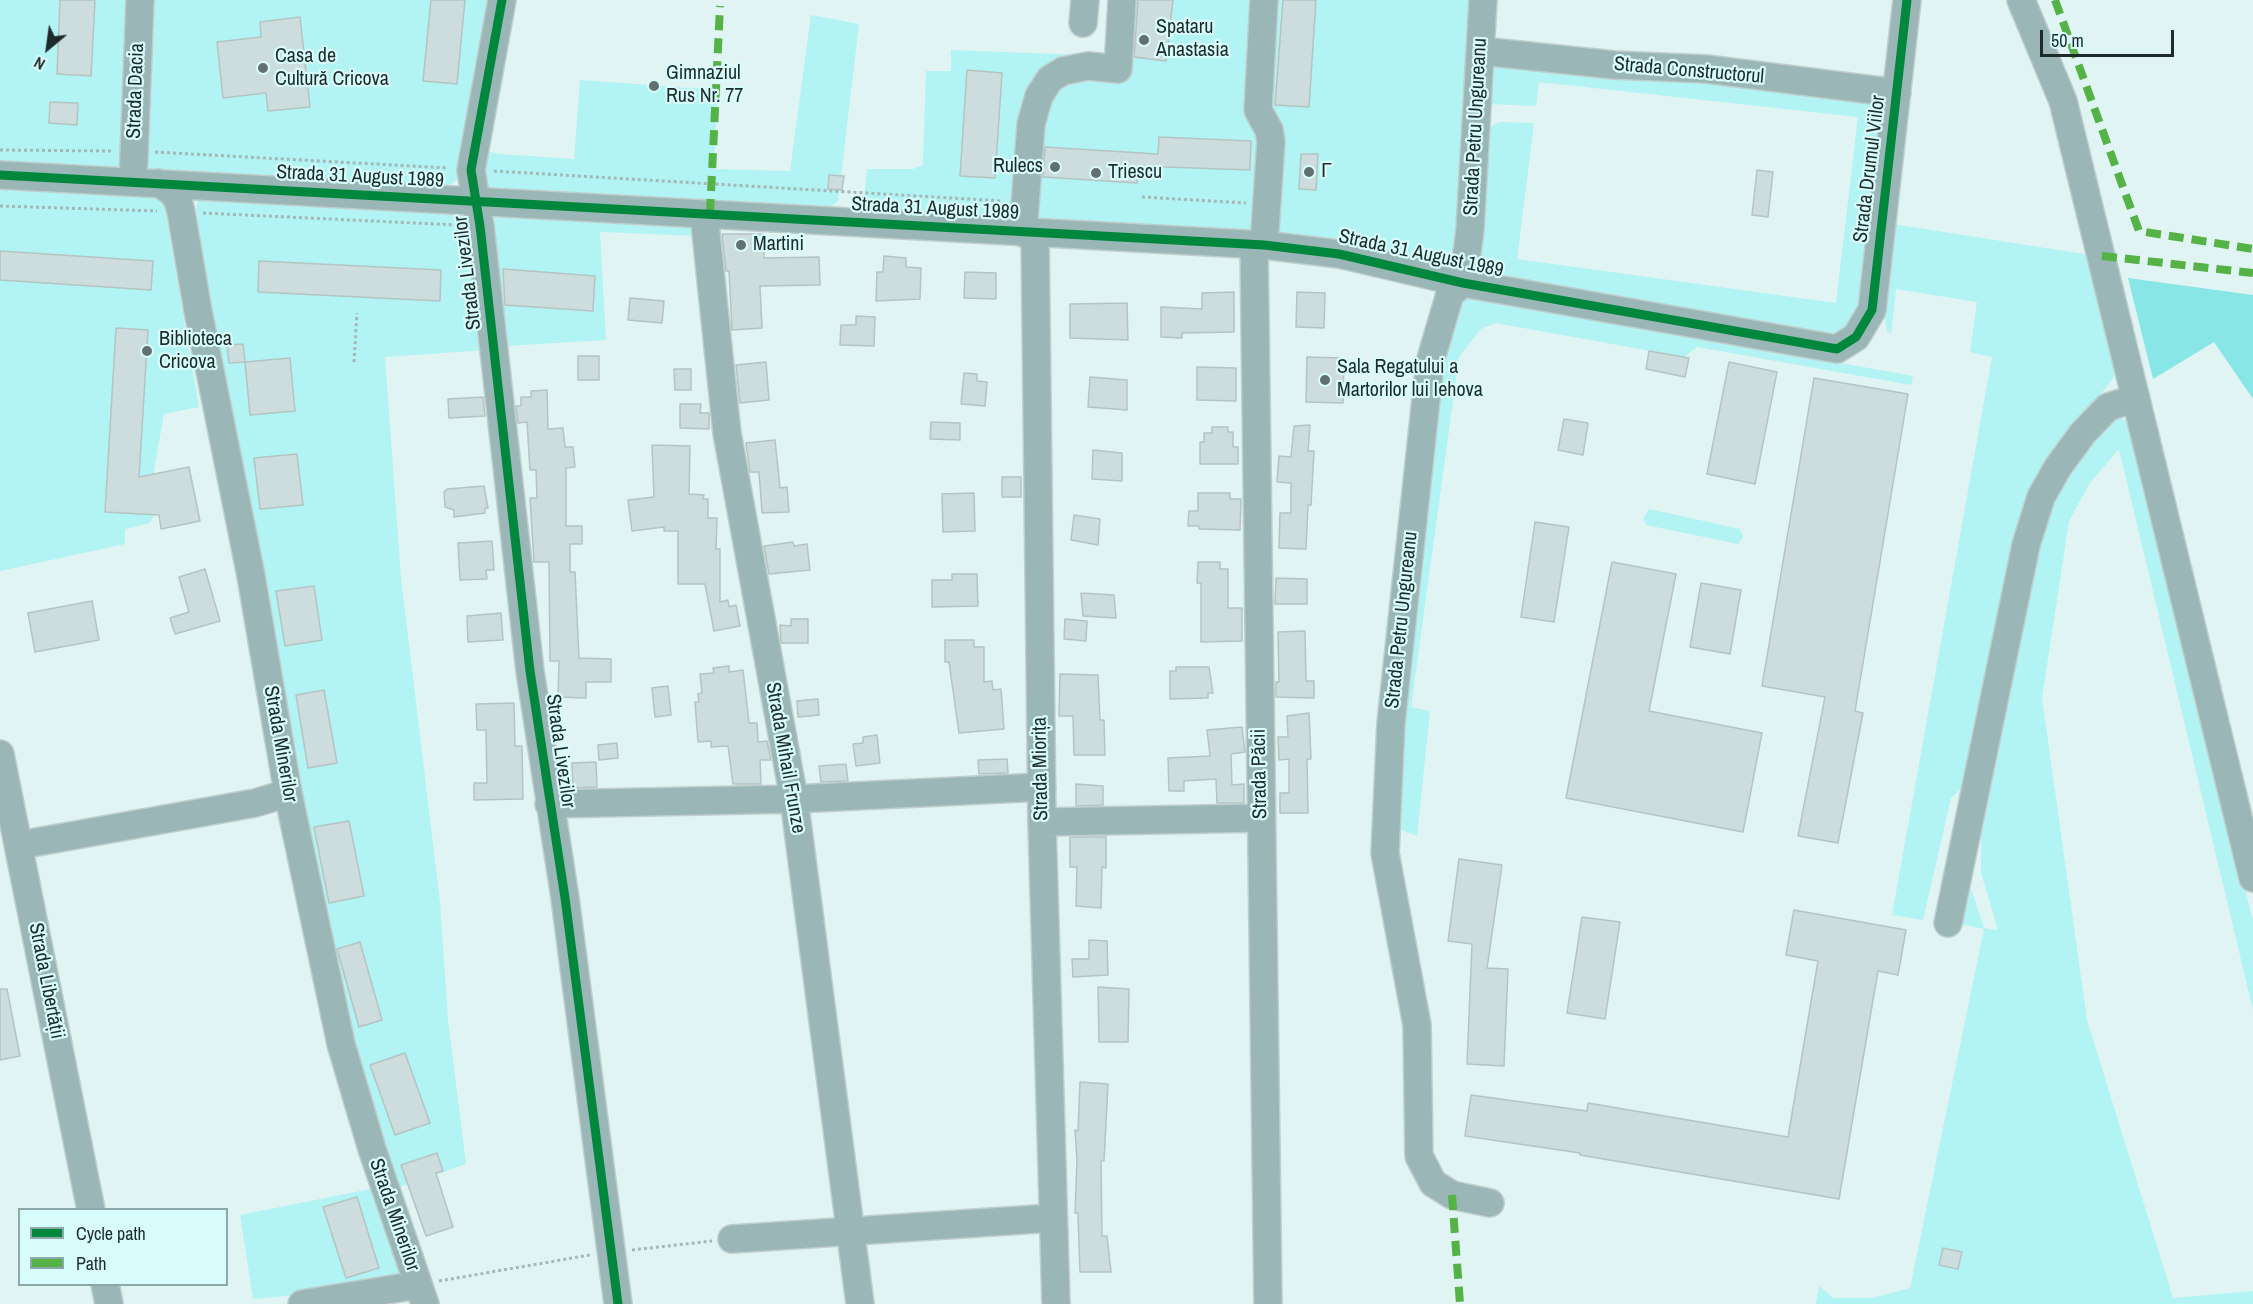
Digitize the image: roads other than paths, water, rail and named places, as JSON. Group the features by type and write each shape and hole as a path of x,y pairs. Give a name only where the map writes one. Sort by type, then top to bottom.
{"street":[{"name":"Strada Dacia","path":"140,0 134,151 145,183"},
{"name":"Strada Livezilor","path":"502,0 471,170 479,214 530,671 565,898 618,1304"},
{"name":"Strada Miorița","path":"1056,1304 1041,787 1029,233 1025,202 1031,124 1039,96 1050,79 1063,71 1088,66 1118,69 1122,0"},
{"name":"Strada Păcii","path":"1264,0 1258,110 1269,130 1271,141 1266,204 1259,244 1261,818 1268,1304"},
{"name":"Strada Petru Ungureanu","path":"1483,0 1470,230 1463,284 1450,294 1430,362 1391,723 1385,853 1417,1025 1419,1156 1432,1183 1452,1195 1490,1203"},
{"name":"Strada Drumul Viilor","path":"1856,337 1872,310 1907,0"},
{"path":"2021,0 2063,101 2253,878"},
{"name":"Strada Constructorul","path":"1481,51 1614,65 1706,69 1897,93"},
{"name":"Strada 31 August 1989","path":"0,175 145,183 479,214 704,214 1259,244 1359,258 1463,284 1830,348 1843,347 1856,337"},
{"name":"Strada Minerilor","path":"145,183 171,191 178,200 181,212 198,311 251,576 288,793 341,1044 372,1149 421,1294"},
{"name":"Strada Mihail Frunze","path":"704,214 727,433 794,799 831,1097 860,1304"},
{"path":"1948,923 2026,545 2040,497 2083,433 2108,407 2136,398"},
{"name":"Strada Libertății","path":"0,754 91,1208"},
{"path":"549,804 794,799 1041,787"},
{"path":"20,845 255,803 288,793"},
{"path":"1042,822 1261,818"},
{"path":"732,1239 1053,1218"},
{"path":"105,1286 109,1304"},
{"path":"302,1304 421,1294"}],"place":[{"name":"Spataru Anastasia","path":"1144,40"},
{"name":"Casa de Cultură Cricova","path":"263,68"},
{"name":"Gimnaziul Rus Nr. 77","path":"654,86"},
{"name":"Rulecs","path":"1055,167"},
{"name":"Г","path":"1309,172"},
{"name":"Triescu","path":"1096,173"},
{"name":"Martini","path":"741,245"},
{"name":"Biblioteca Cricova","path":"147,351"},
{"name":"Sala Regatului a Martorilor lui Iehova","path":"1325,380"}]}
